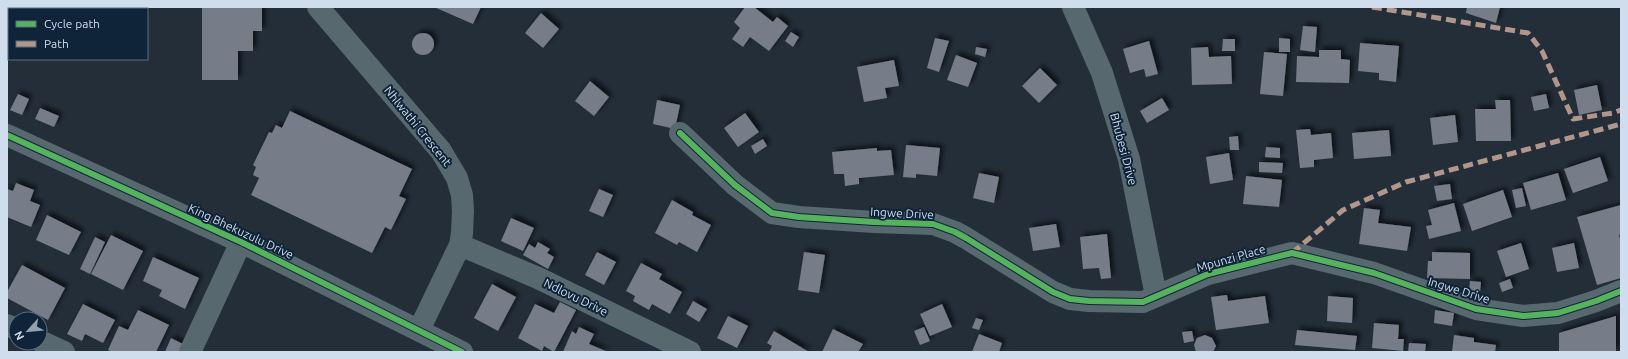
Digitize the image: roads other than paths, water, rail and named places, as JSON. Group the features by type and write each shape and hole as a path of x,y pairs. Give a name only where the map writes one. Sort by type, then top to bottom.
{"street":[{"name":"Nhlwathi Crescent","path":"318,7 440,151 457,178 462,195 463,211 460,245 420,330"},
{"name":"Bhubesi Drive","path":"1073,7 1102,73 1129,159 1156,296"},
{"name":"King Bhekuzulu Drive","path":"7,134 241,242 462,352"},
{"name":"Ingwe Drive","path":"680,134 735,185 776,214 874,222 933,224 955,232 1053,292 1070,298 1089,301 1143,302 1156,296"},
{"path":"190,352 241,242"},
{"name":"Ndlovu Drive","path":"460,245 538,278 690,352"},
{"name":"Ingwe Drive","path":"1292,253 1374,273 1476,309 1523,316 1558,312 1596,301 1621,291"},
{"name":"Mpunzi Place","path":"1156,296 1208,274 1292,253"},
{"path":"48,345 64,352"}]}
